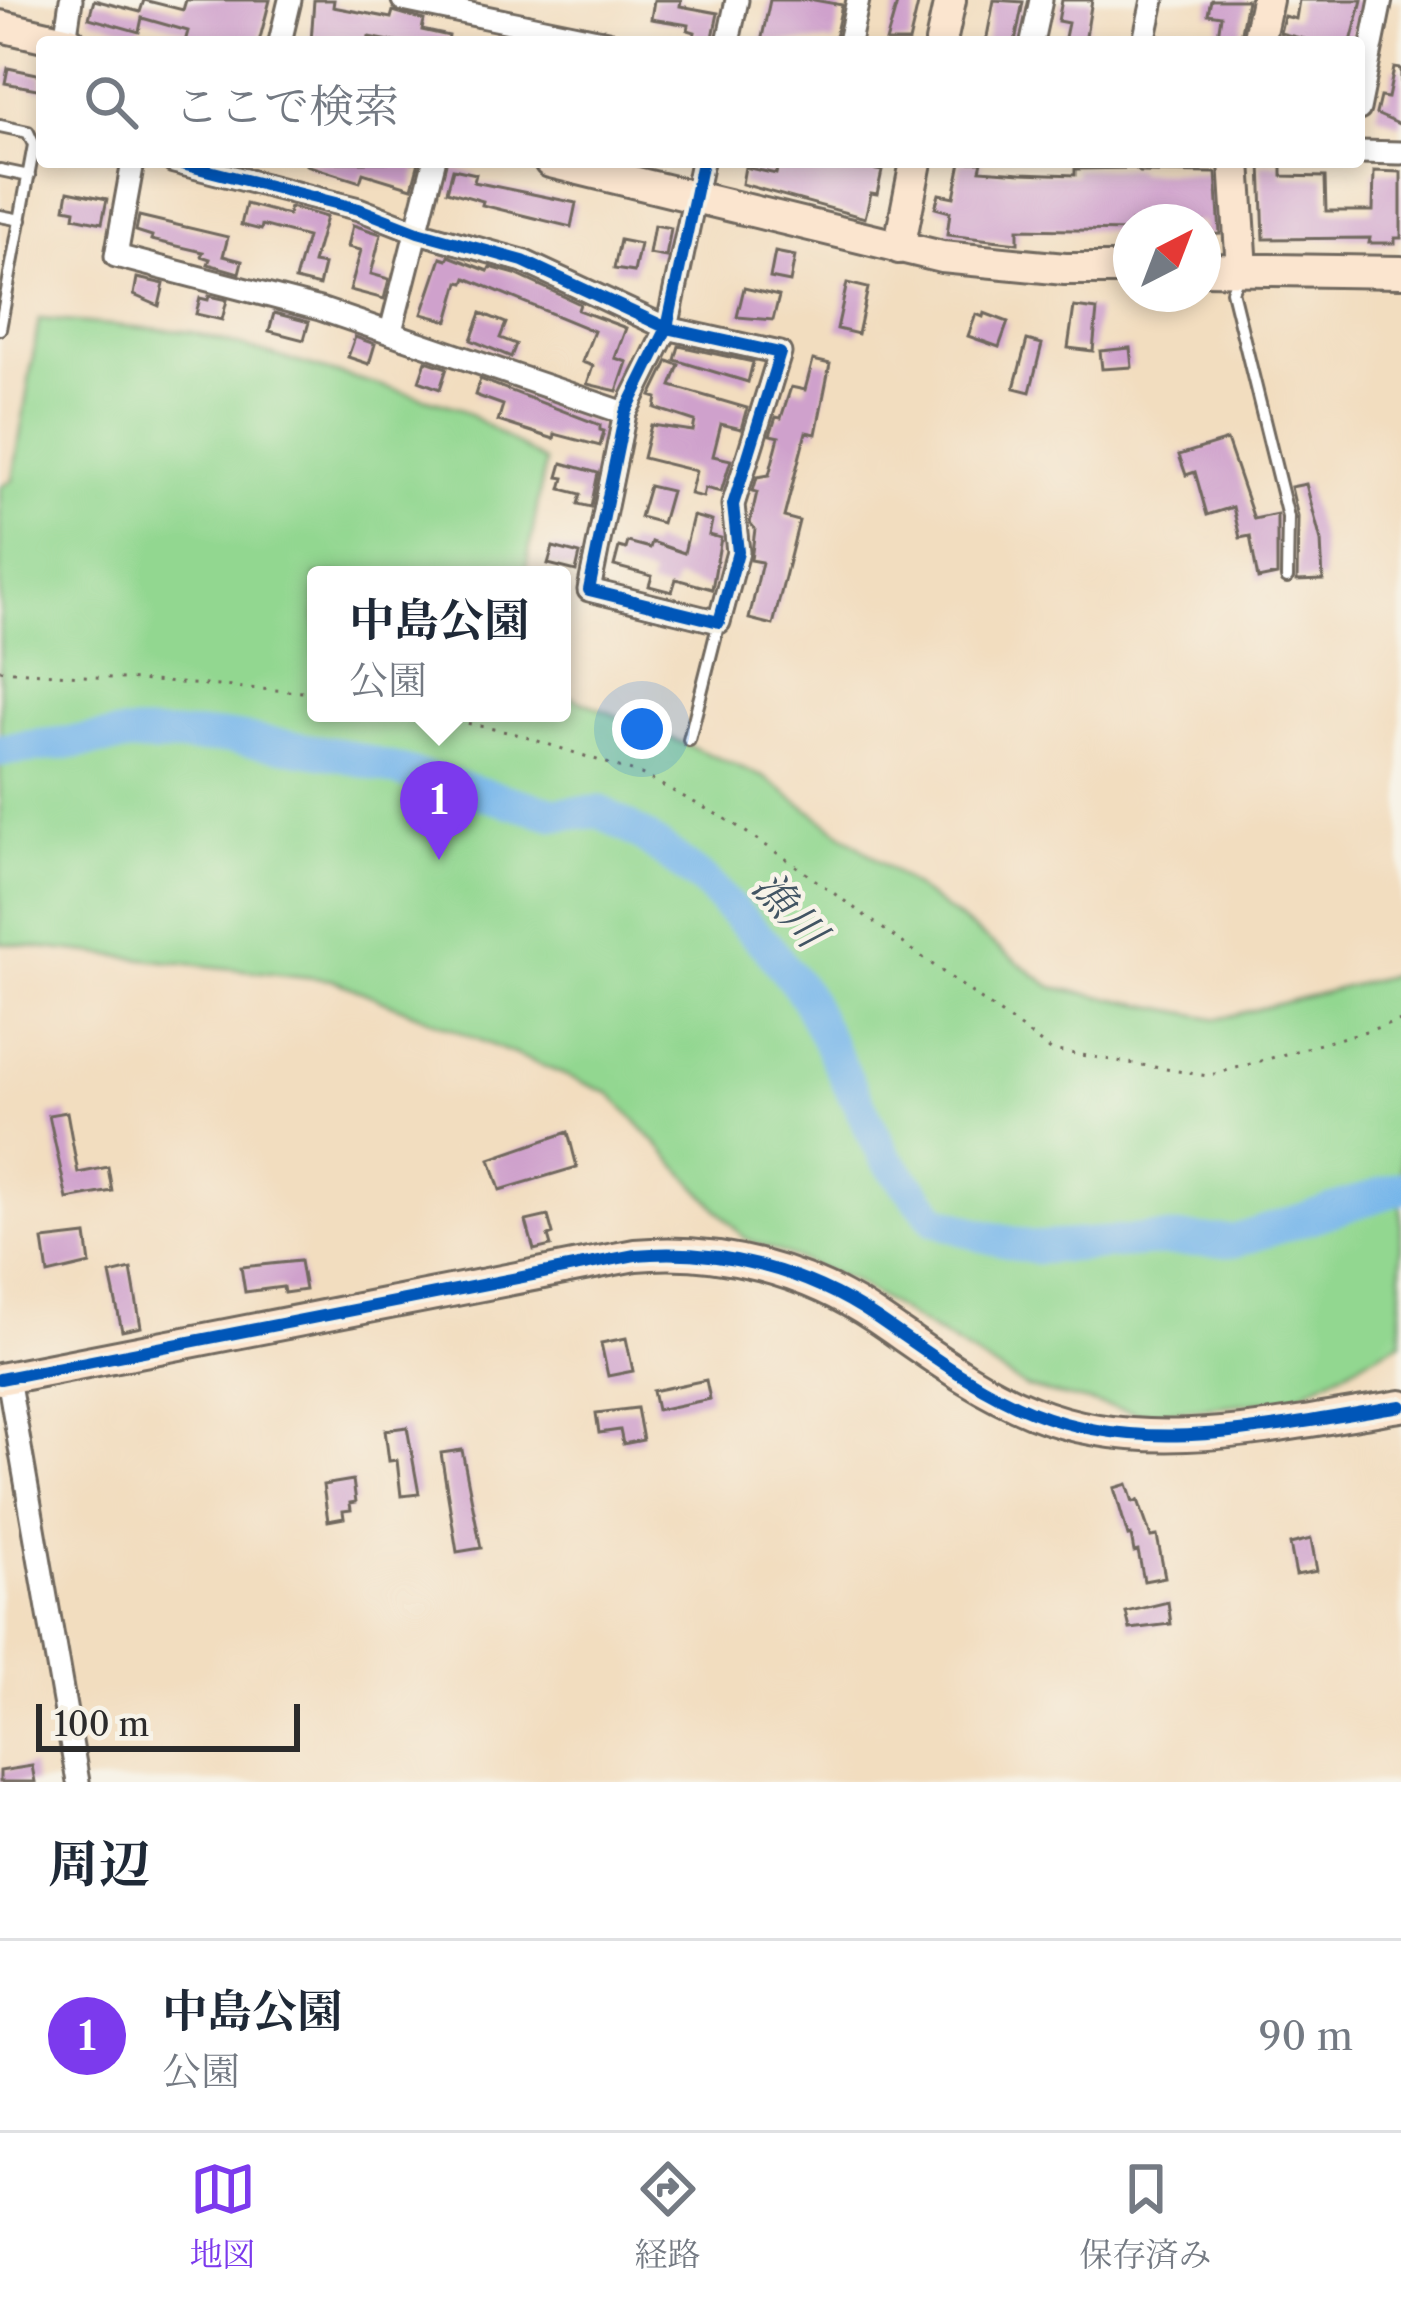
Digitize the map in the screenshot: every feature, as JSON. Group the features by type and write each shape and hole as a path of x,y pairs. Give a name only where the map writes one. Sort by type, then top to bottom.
{"street":[{"path":"68,36 71,0"},
{"path":"281,36 290,0"},
{"path":"729,36 737,0"},
{"path":"850,36 858,0"},
{"path":"942,36 950,0"},
{"path":"1033,36 1040,0"},
{"path":"1145,36 1153,0"},
{"path":"1259,36 1267,0"},
{"path":"1365,81 1382,0"},
{"path":"409,1 578,36"},
{"path":"0,26 45,36"},
{"path":"1365,152 1401,153"},
{"path":"132,168 116,256 391,331 625,413"},
{"path":"197,168 358,209 418,232 524,261 667,328 780,353 733,505 738,552 719,622 590,590 625,413 667,328 701,168"},
{"path":"391,331 433,168"},
{"path":"574,168 943,257 1113,269"},
{"path":"899,248 915,168"},
{"path":"1235,168 1242,269"},
{"path":"1221,269 1401,272"},
{"path":"78,1782 4,1379 634,1255 684,1252 728,1257 832,1293 986,1390 1035,1413 1085,1426 1189,1435 1401,1406"}],"lane":[{"path":"0,126 33,136 0,323"},
{"path":"0,170 28,176"},
{"path":"0,216 20,220"},
{"path":"1242,269 1232,291 1288,517 1287,578"},
{"path":"688,740 719,622"}],"path":[{"path":"0,670 307,692"},
{"path":"462,722 641,774 731,822 1051,1050 1208,1076 1401,1021"}],"green space":[{"path":"39,319 192,332 459,408 545,462 527,566 307,566 307,722 571,722 571,697 764,777 1052,987 1218,1019 1401,973 1401,1341 1290,1399 1142,1414 1027,1388 851,1280 744,1238 611,1094 333,980 0,943 0,487 13,480"}],"building":[{"path":"94,0 140,12 144,0 183,10 186,0 270,0 261,36 187,36 188,31 142,18 139,32 89,18"},
{"path":"314,0 334,0 333,7 391,18 393,11 424,20 422,30 449,36 311,36"},
{"path":"654,0 681,0 680,6 718,13 713,36 694,36 689,25 651,19"},
{"path":"770,0 842,5 835,36 762,36"},
{"path":"898,0 919,0 910,36 888,36"},
{"path":"994,0 1023,2 1016,36 987,36"},
{"path":"1062,0 1092,0 1086,36 1065,36 1068,23 1058,21"},
{"path":"1211,0 1247,0 1240,36 1218,36 1221,16 1208,14"},
{"path":"1299,0 1362,0 1353,36 1280,33 1284,16 1296,19"},
{"path":"8,68 36,74 36,89 5,83"},
{"path":"1394,68 1401,69 1401,125 1376,114 1380,97 1388,98"},
{"path":"316,168 417,168 412,188 363,173 360,182"},
{"path":"745,168 776,174 778,168 882,171 865,218 742,184"},
{"path":"960,168 1075,175 1075,169 1135,168 1140,172 1216,173 1218,204 1113,204 1113,231 1018,229 1018,243 947,235 950,212 935,208 939,194 954,197"},
{"path":"1261,168 1282,168 1282,176 1325,177 1326,211 1373,211 1374,171 1401,172 1401,238 1395,238 1395,243 1369,243 1370,238 1264,239"},
{"path":"453,169 476,174 474,182 576,203 571,227 482,205 483,201 447,191"},
{"path":"68,191 107,199 102,223 74,217 75,210 65,208"},
{"path":"246,204 288,215 290,207 326,217 313,263 324,265 319,286 295,280 307,237 262,225 261,230 241,225"},
{"path":"139,216 228,237 223,256 242,261 239,273 208,264 210,259 201,256 203,252 151,240 152,236 136,231"},
{"path":"353,225 381,234 371,274 389,279 384,299 350,290 361,250 348,247"},
{"path":"654,225 671,228 666,257 649,254"},
{"path":"620,240 640,244 634,272 614,269"},
{"path":"775,252 795,256 790,282 770,278"},
{"path":"449,256 488,271 490,267 515,274 580,304 578,310 626,328 615,358 627,362 617,391 587,384 593,366 582,362 594,331 466,278 459,282 448,321 422,314 441,258"},
{"path":"137,278 164,284 159,306 134,295"},
{"path":"847,283 868,288 858,334 837,329"},
{"path":"744,288 779,296 773,320 737,317"},
{"path":"209,296 227,300 222,320 196,314 200,298 208,300"},
{"path":"1074,307 1097,310 1093,351 1068,348"},
{"path":"274,313 309,322 304,340 269,331"},
{"path":"481,313 506,323 500,338 516,344 511,357 471,340"},
{"path":"984,313 1008,322 999,347 968,336 976,314 983,317"},
{"path":"355,337 375,344 369,364 348,357"},
{"path":"1027,340 1042,344 1030,392 1014,388"},
{"path":"679,346 753,362 748,382 675,360"},
{"path":"1130,348 1132,367 1102,369 1100,351"},
{"path":"813,360 830,364 816,434 806,432 784,517 799,521 773,625 749,619 762,562 751,560 755,529 750,523 757,492 753,491 757,477 769,475 779,437 770,435 776,417 781,418 791,387 805,390"},
{"path":"426,361 447,368 440,389 419,381"},
{"path":"668,361 679,365 671,386 747,408 741,429 721,424 713,456 731,460 721,492 705,488 703,497 690,494 696,471 643,458 651,425 693,431 695,421 655,408 657,398 651,396"},
{"path":"480,379 600,425 604,431 600,446 555,434 554,439 498,421 503,405 475,395"},
{"path":"1227,440 1254,519 1277,514 1277,575 1258,579 1250,536 1240,538 1233,507 1207,515 1195,472 1186,475 1179,455"},
{"path":"562,463 598,473 591,507 578,504 581,494 561,489"},
{"path":"1306,484 1321,541 1323,580 1297,581 1298,517 1291,487"},
{"path":"649,486 671,491 662,523 640,517"},
{"path":"693,516 712,521 709,535 721,538 712,589 676,579 672,592 649,586 652,576 614,566 619,547 626,549 628,542 650,548 652,542 684,553"},
{"path":"553,547 580,554 576,571 571,566 548,564"},
{"path":"67,1112 78,1173 108,1167 112,1191 67,1199 49,1115"},
{"path":"568,1132 577,1167 500,1190 490,1159"},
{"path":"548,1216 551,1246 534,1250 526,1221"},
{"path":"86,1235 90,1264 48,1274 43,1240"},
{"path":"300,1261 305,1290 284,1293 283,1287 245,1292 241,1267"},
{"path":"131,1269 141,1327 122,1331 110,1274"},
{"path":"626,1338 633,1371 608,1376 601,1343"},
{"path":"706,1380 710,1399 657,1410 653,1391"},
{"path":"637,1408 643,1440 623,1444 620,1430 599,1433 596,1413"},
{"path":"407,1427 419,1494 401,1496 397,1460 389,1461 385,1430"},
{"path":"462,1450 481,1548 457,1552 441,1453"},
{"path":"353,1480 356,1502 350,1503 351,1510 343,1511 344,1518 328,1521 323,1485"},
{"path":"1127,1484 1151,1537 1157,1536 1165,1577 1144,1581 1114,1488"},
{"path":"1311,1539 1317,1571 1296,1575 1290,1544"},
{"path":"1168,1602 1171,1624 1130,1629 1126,1612"},
{"path":"32,1766 35,1782 0,1782 0,1771"}],"waterway":[{"name":"漁川","path":"0,750 122,737 228,737 342,755 554,814 601,812 645,837 704,881 767,946 805,995 885,1157 936,1220 980,1235 1034,1248 1152,1240 1235,1241 1401,1188"}],"cycle path":[{"path":"198,168 359,209 418,232 523,261 667,328"},
{"path":"667,328 701,168"},
{"path":"667,328 780,353 733,505 738,552 719,622 589,590 625,413 667,328"},
{"path":"0,1379 635,1255 666,1253 730,1259 821,1287 991,1392 1077,1426 1169,1436 1263,1428 1401,1406"}],"place":[{"name":"中島公園","path":"439,860"}]}
